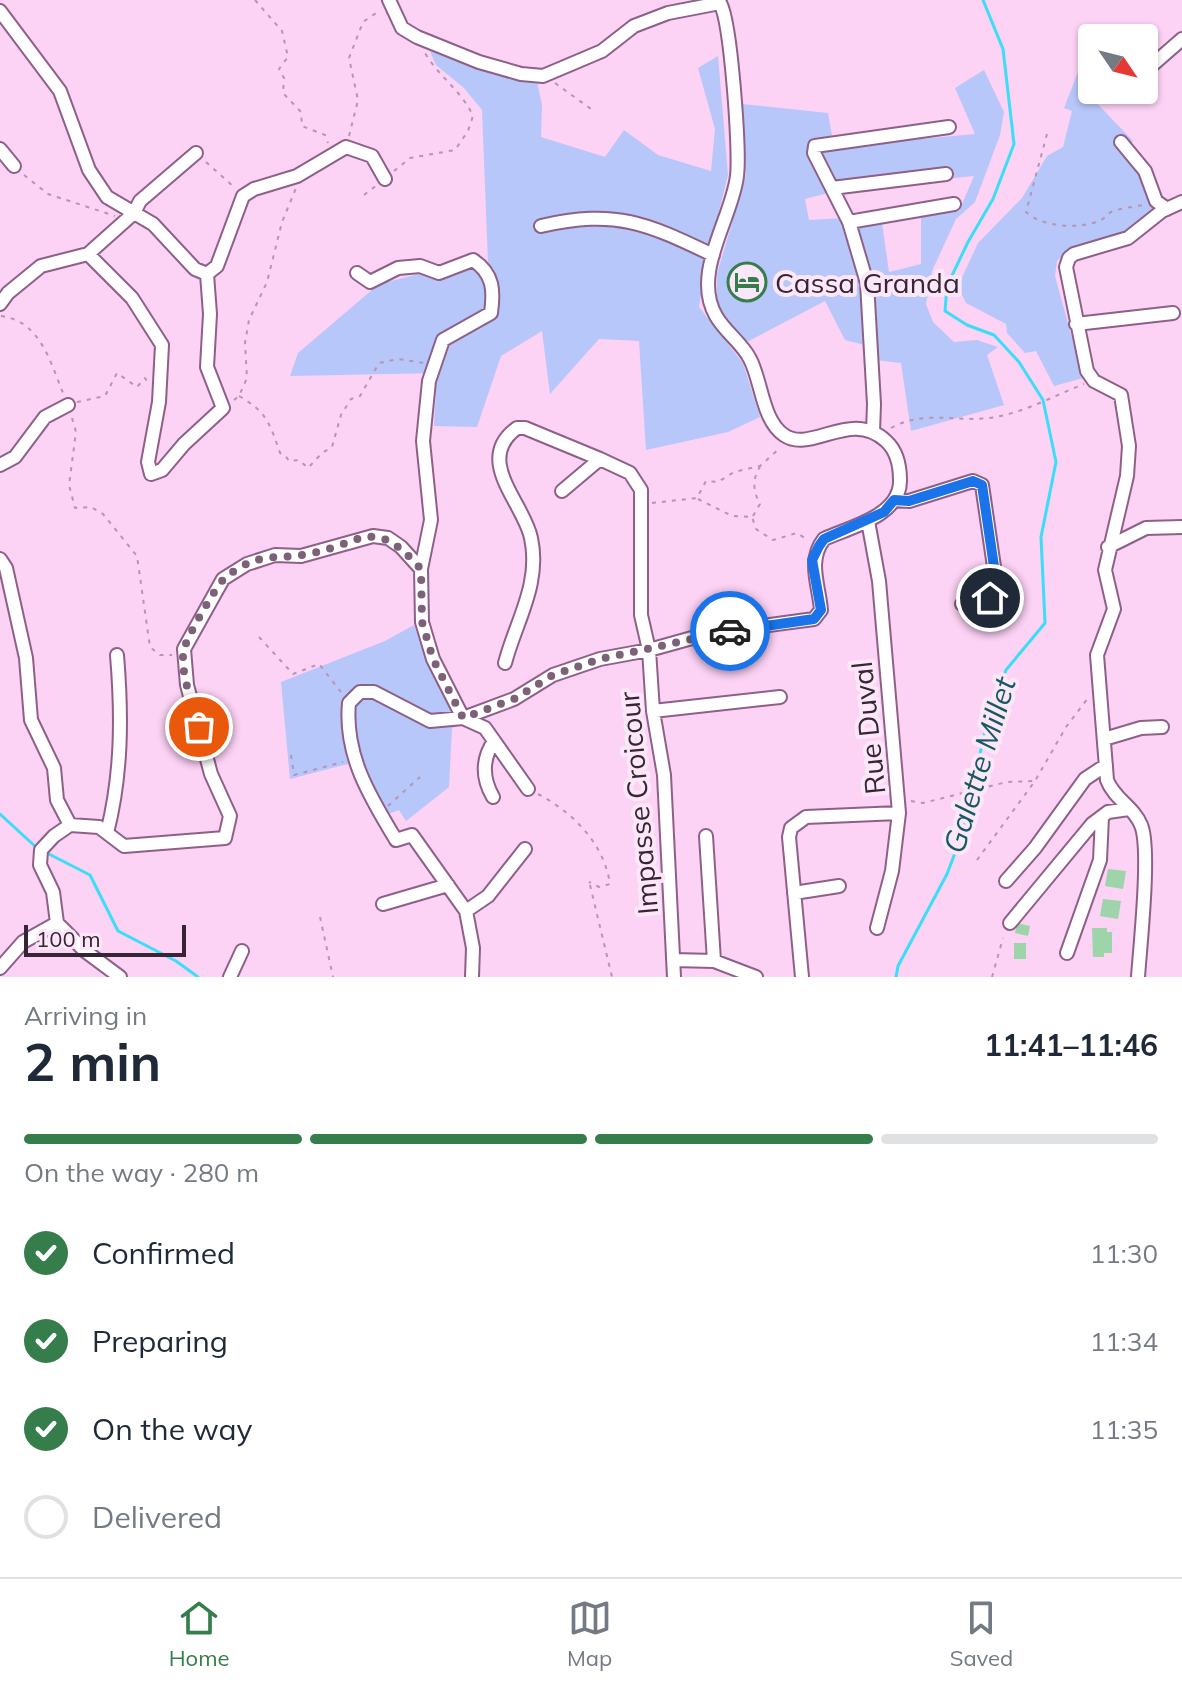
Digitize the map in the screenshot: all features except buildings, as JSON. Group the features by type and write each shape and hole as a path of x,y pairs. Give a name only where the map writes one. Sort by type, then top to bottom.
{"street":[{"path":"389,1 402,28 417,37 479,62 521,74 543,76 602,51 634,26 668,13 721,1 730,43 737,176 713,255 709,288 714,314 749,356 761,383 770,420 789,438 808,438 857,427 876,433 892,447 899,465 901,484 884,512 824,539 819,546 812,560 821,610 814,619 710,633 649,650 600,659 553,675 514,699 463,718 430,721 374,692 360,692 349,703 355,760 380,813 396,840 412,835 466,911 473,948 472,977"},
{"path":"0,11 60,91 89,170 107,197 130,216 153,224 195,269 207,274"},
{"path":"1158,60 1182,39"},
{"path":"876,433 867,283 849,222 814,153 818,144 949,127"},
{"path":"1121,142 1145,171 1156,201 1165,210"},
{"path":"0,149 14,166"},
{"path":"207,274 217,266 243,196 254,189 297,176 343,149 372,156 385,179"},
{"path":"0,304 8,293 41,266 88,254 130,216 140,201 196,153"},
{"path":"832,188 946,174"},
{"path":"1138,977 1144,847 1142,826 1111,791 1097,655 1114,609 1105,570 1127,476 1129,446 1121,395 1094,381 1087,371 1066,267 1069,258 1128,238 1165,210 1182,202"},
{"path":"849,222 954,204"},
{"path":"541,226 586,218 636,221 713,255"},
{"path":"88,254 132,298 162,345 159,402 148,462 151,474 162,470 184,444 223,408 207,367 210,314 207,274"},
{"path":"357,273 370,282 398,268 420,266 439,273 473,260 485,268 495,290 491,313 443,340 434,368 423,441 431,520 421,569 422,622 433,659 463,718 485,728 528,789"},
{"path":"1076,324 1173,313"},
{"path":"0,465 15,457 45,417 68,405"},
{"name":"Impasse Croicour","path":"505,663 529,598 534,563 531,537 501,476 499,462 507,437 517,428 525,428 630,473 641,490 641,615 649,650 653,711 664,775 674,977"},
{"path":"562,491 600,459"},
{"path":"894,500 909,501 973,481 982,485 997,587 990,598 962,604"},
{"name":"Rue Duval","path":"802,977 789,837 797,821 806,817 900,806 879,581 868,521"},
{"path":"1108,547 1146,528 1182,527"},
{"path":"120,977 85,951 57,923 53,892 40,865 41,850 70,825 99,827 124,846 225,838 230,816 211,774 187,685 184,654 223,579 247,564 275,555 301,556 373,536 388,538 421,569"},
{"path":"0,559 6,568 26,658 31,720 54,768 57,800 70,825"},
{"path":"107,833 115,801 122,718 117,655"},
{"path":"653,711 780,697"},
{"path":"1104,739 1141,728 1162,727"},
{"path":"493,797 484,782 486,752 494,741"},
{"path":"1006,881 1035,848 1085,779 1106,765"},
{"path":"877,928 892,871 900,806"},
{"path":"1010,923 1072,846 1105,814 1129,809"},
{"path":"1067,953 1100,860 1105,814"},
{"path":"706,836 714,961"},
{"path":"466,911 488,896 525,849"},
{"path":"383,904 448,885"},
{"path":"794,893 839,886"},
{"path":"0,968 23,942 57,923"},
{"path":"230,977 242,951"},
{"path":"673,960 714,961 752,976"}],"path":[{"path":"255,0 259,7 268,11 282,31 288,57 279,69 284,78 283,93 301,112 302,126 325,135 328,144 343,149 358,100 349,58 363,22 389,1"},
{"path":"364,195 410,158 455,150 468,131 473,116 467,102 432,65 417,37"},
{"path":"543,76 572,93 591,109"},
{"path":"1047,134 1026,212 1034,220 1051,224 1089,223 1102,220 1111,212 1146,205 1165,210"},
{"path":"196,153 243,196"},
{"path":"14,166 48,194 130,216"},
{"path":"223,408 239,396 247,378 245,343 249,320 267,282 282,222 296,190 297,176"},
{"path":"0,316 14,318 35,332 49,357 76,432 69,485 75,508 91,507 103,514 137,556 150,647 160,655 184,654"},
{"path":"239,396 257,406 268,420 280,453 289,461 299,460 308,468 332,447 341,415 351,399 360,396 379,363 408,360 434,368"},
{"path":"68,405 105,396 117,373 137,387 145,378 159,402"},
{"path":"876,433 900,423 933,416 987,418 1015,413 1094,381"},
{"path":"752,517 760,504 755,496 754,476 789,438"},
{"path":"697,498 706,481 718,482 734,472 760,466"},
{"path":"640,504 697,498 732,516 752,517"},
{"path":"752,517 756,529 773,540 797,533 819,546"},
{"path":"259,637 293,674 319,664 349,703"},
{"path":"977,860 1035,781 1084,700 1099,691"},
{"path":"291,755 294,775 355,760"},
{"path":"380,813 420,777"},
{"path":"900,806 1007,782 1035,781"},
{"path":"528,789 573,817 607,863 610,884 599,887 589,882 612,977"},
{"path":"320,917 333,977"},
{"path":"992,977 1003,938"}],"shaded area":[{"path":"428,47 495,75 537,82 542,105 541,137 605,157 624,130 658,155 711,171 715,129 698,68 718,56 728,175 706,263 699,307 743,363 760,417 728,432 646,450 639,341 599,339 550,394 542,331 501,356 477,427 434,426 437,373 290,376 298,353 379,284 419,274 444,277 488,262 482,110 464,88 436,65"},
{"path":"984,70 1004,112 1000,135 975,202 956,219 932,271 926,304 933,322 954,342 977,340 998,347 987,355 1004,405 911,431 901,363 876,360 876,348 845,340 825,301 745,343 717,305 717,274 746,175 742,104 828,113 834,147 975,134 955,88","holes":["974,176 959,211 921,217 921,264 889,272 881,216 809,220 805,199 843,189"]},
{"path":"1078,72 1078,104 1098,104 1133,141 1127,147 1153,169 1159,204 1124,234 1070,249 1057,261 1055,276 1083,378 1054,386 1036,351 1025,353 1007,333 1006,324 966,303 958,286 978,243 1022,198 1047,156 1063,147 1072,111 1064,108"},
{"path":"414,625 426,660 458,726 452,728 449,787 406,821 399,810 388,814 359,761 290,779 281,682 385,641"}],"waterway":[{"name":"Galette Millet","path":"896,977 898,966 947,874 960,840 989,715 1006,670 1045,623 1041,537 1056,462 1043,400 1019,362 994,335 967,325 945,311 947,286 993,199 1014,144 1003,49 983,0"},
{"path":"0,814 38,849"},
{"path":"45,852 90,875 118,931 176,961 198,977"}],"way so far":[{"path":"199,727 187,685 184,649 223,579 247,564 275,555 301,556 373,536 388,538 421,569 422,622 433,659 463,718 514,699 553,675 600,659 730,631"}],"place":[{"name":"Cassa Granda","path":"747,282"}],"route":[{"path":"730,631 814,619 821,610 819,584 812,560 824,539 868,521 884,512 894,500 909,501 973,481 982,485 991,539 997,587 990,598"}]}
